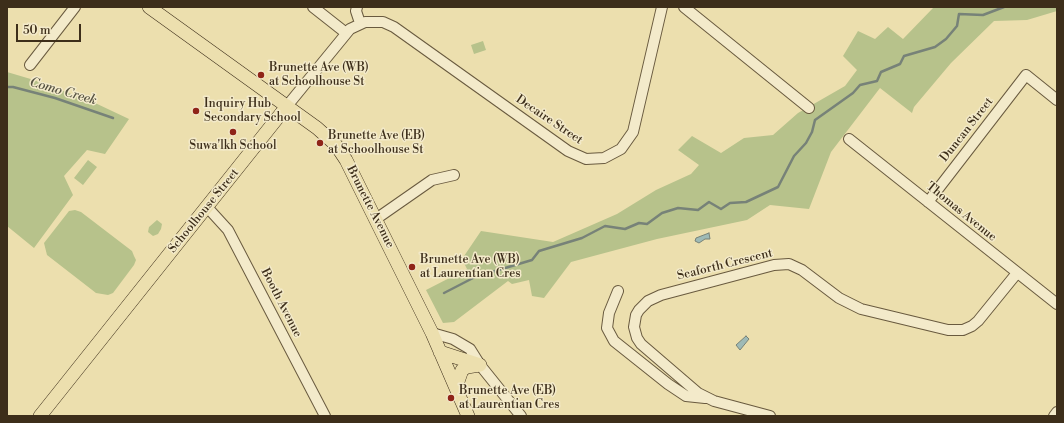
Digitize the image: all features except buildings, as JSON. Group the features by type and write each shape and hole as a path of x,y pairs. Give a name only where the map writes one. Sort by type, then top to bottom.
{"main road":[{"name":"Brunette Avenue","path":"149,7 287,106 322,132 336,145 346,160 432,333 468,416"},
{"name":"Schoolhouse Street","path":"40,416 287,106"},
{"path":"440,352 480,365"},
{"path":"456,387 462,370 466,367 480,365"}],"street":[{"path":"30,65 75,7"},
{"path":"314,7 346,33"},
{"path":"357,7 360,23"},
{"name":"Decaire Street","path":"360,23 378,22 394,27 568,151 581,157 594,159 604,158 616,153 625,145 632,135 662,7"},
{"path":"684,7 809,108"},
{"name":"Schoolhouse Street","path":"287,106 346,33 360,23"},
{"name":"Duncan Street","path":"928,202 1026,75 1057,100"},
{"name":"Thomas Avenue","path":"849,139 1057,304"},
{"path":"376,219 432,180 454,176"},
{"name":"Booth Avenue","path":"207,207 228,230 325,416"},
{"name":"Seaforth Crescent","path":"770,416 707,399 641,344 637,338 634,326 636,316 643,306 654,297 774,265 789,264 802,270 839,298 861,309 956,331 972,326 1017,273"},
{"path":"618,291 609,313 607,328 614,341 668,384 686,396 707,399"},
{"path":"432,333 453,339 470,349 480,365 521,416"},
{"path":"1054,416 1057,412"}],"green space":[{"path":"934,7 1057,7 1057,11 1027,20 994,21 951,63 914,107 912,113 880,88 831,152 809,209 770,205 747,220 657,239 571,262 544,298 532,296 529,280 512,284 508,281 454,322 443,323 426,290 467,269 462,259 481,231 553,242 617,214 656,190 691,174 699,165 678,150 692,136 721,153 744,138 773,135 798,113 845,86 857,70 843,56 858,31 875,39 888,27 903,39"},
{"path":"483,41 486,50 474,54 471,45"},
{"path":"7,72 34,80 93,102 129,119 105,154 87,150 64,176 73,195 34,248 7,226"},
{"path":"88,160 97,167 83,185 74,178"},
{"path":"75,210 81,212 132,251 136,260 134,265 113,293 108,295 96,293 47,255 44,243 69,211"},
{"path":"157,220 162,224 161,229 158,234 153,236 148,232 149,227"}],"water":[{"path":"709,233 710,239 705,239 699,243 695,241 696,238"},
{"path":"746,336 749,339 740,350 736,345"}],"waterway":[{"path":"444,293 475,277 532,260 539,251 582,238 605,226 625,229 639,223 647,224 662,213 678,208 698,210 709,202 721,209 730,203 746,202 778,187 794,156 806,143 812,132 815,120 853,93 860,85 877,81 881,72 900,64 904,56 935,47 946,39 957,26 959,14 983,15 1004,7"},
{"name":"Como Creek","path":"7,87 13,87 55,98 113,118"}],"place":[{"name":"Brunette Ave (WB) at Schoolhouse St","path":"261,75"},
{"name":"Inquiry Hub Secondary School","path":"196,111"},
{"name":"Suwa'lkh School","path":"233,132"},
{"name":"Brunette Ave (EB) at Schoolhouse St","path":"320,143"},
{"name":"Brunette Ave (WB) at Laurentian Cres","path":"412,267"},
{"name":"Brunette Ave (EB) at Laurentian Cres","path":"451,398"}]}
